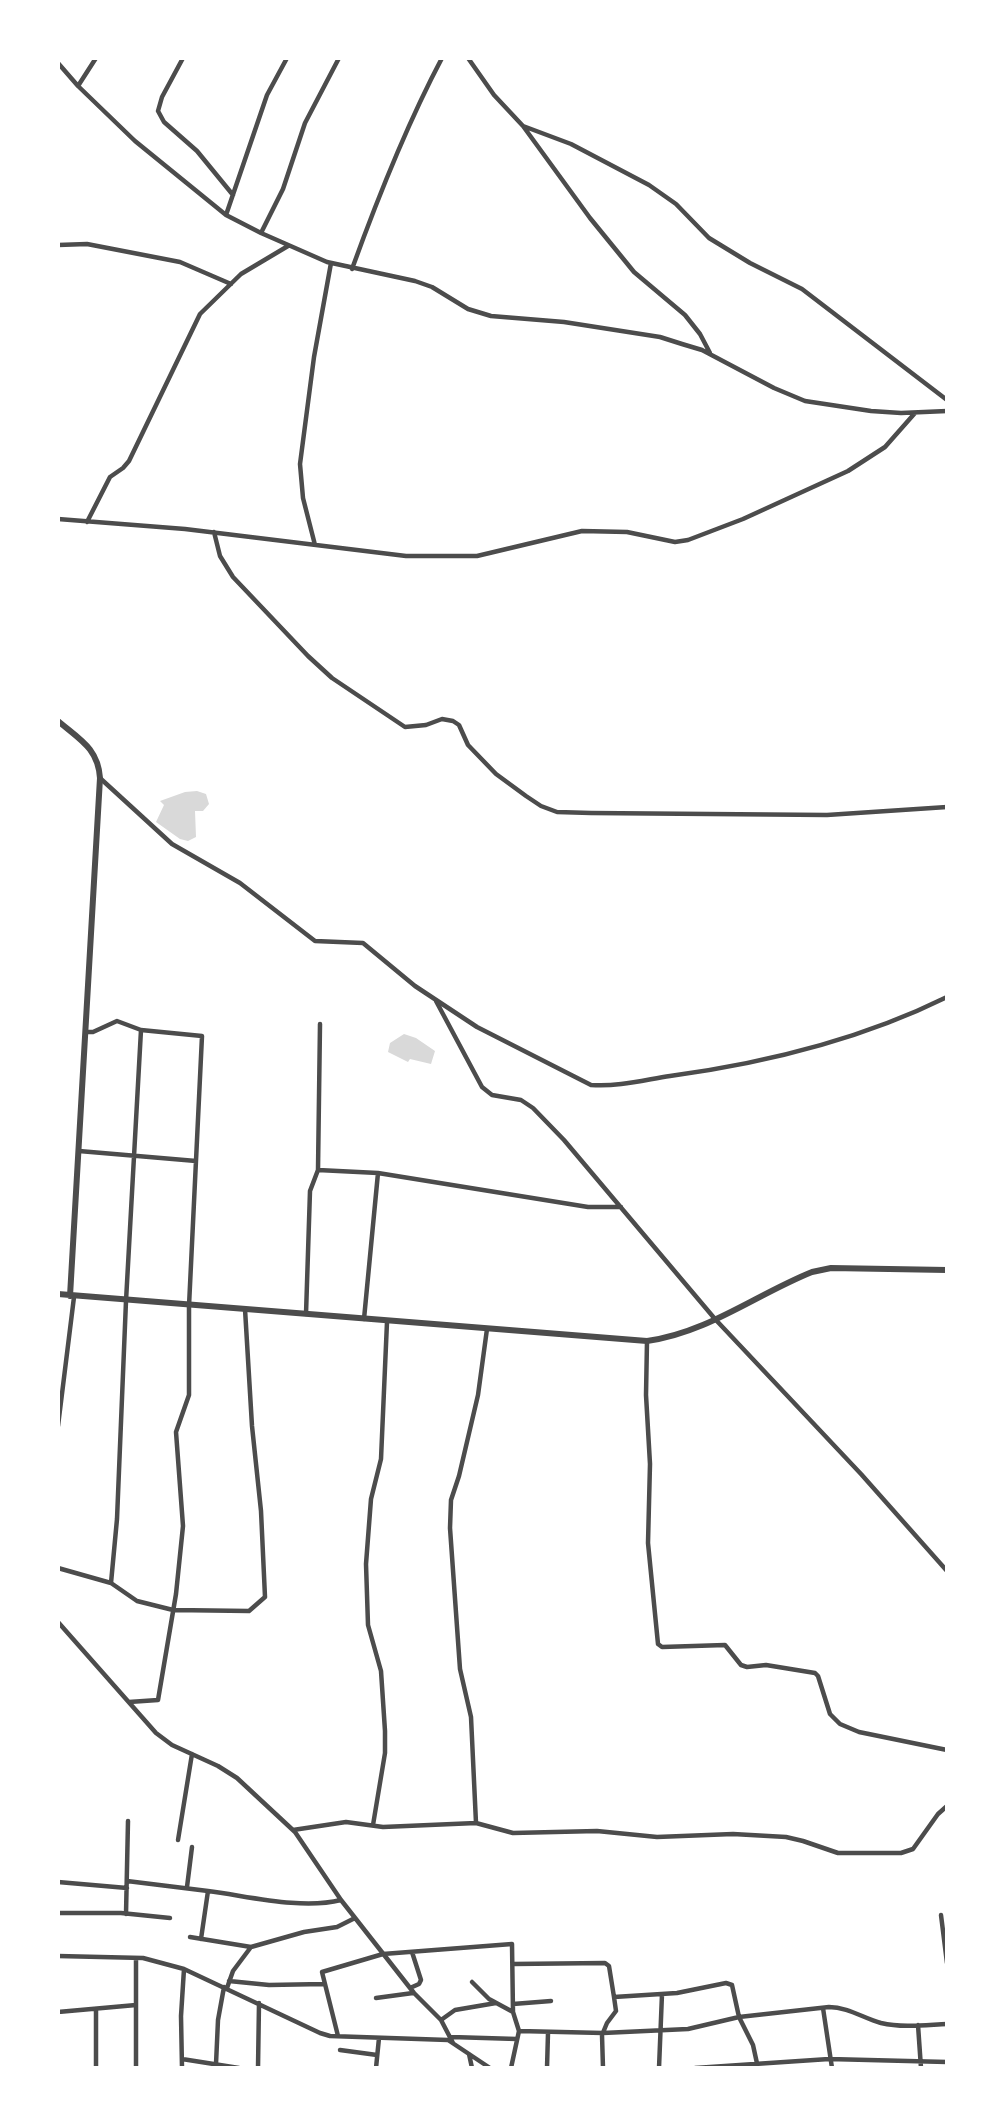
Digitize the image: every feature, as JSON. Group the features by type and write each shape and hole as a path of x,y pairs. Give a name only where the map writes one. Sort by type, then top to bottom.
{"street":[{"path":"78,86 96,58"},
{"path":"183,58 162,97 158,111 164,122 197,151 233,195"},
{"path":"226,215 267,95 287,58"},
{"path":"261,233 283,189 305,123 339,58"},
{"path":"352,269 409,124 442,58"},
{"path":"468,58 627,264 685,315 700,334 710,354"},
{"path":"58,63 135,141 226,215 331,263 415,281 432,287 468,309 491,316 564,322 660,337 710,354 805,401 871,411 947,411"},
{"path":"523,126 571,144 649,184 676,204 709,238 750,263 802,289 947,400"},
{"path":"58,245 87,244 180,262 231,284"},
{"path":"87,522 110,477 129,461 200,314 241,274 289,246"},
{"path":"315,545 303,498 300,464 314,358 331,263"},
{"path":"58,519 214,532 406,556 456,558 497,553 582,531 627,532 660,540 688,540 743,519 848,471 885,447 916,412"},
{"path":"214,532 220,556 233,577 332,678 405,727 426,725 443,719 453,721 459,725 468,745 496,774 541,806 558,812 827,815 947,807"},
{"path":"58,721 93,751 100,778 72,1296 58,1426"},
{"path":"100,778 172,844 240,883 315,941 363,943 436,1000 477,1027 591,1085 610,1086 778,1058 909,1016 947,997"},
{"path":"436,1000 482,1087 492,1095 521,1100 533,1108 564,1140 715,1319 861,1474 947,1571"},
{"path":"86,1032 93,1032 117,1021 141,1030 202,1036 189,1306 188,1395 176,1432 183,1526 158,1700 129,1702"},
{"path":"306,1314 310,1191 318,1170 320,1024"},
{"path":"111,1583 117,1519 141,1030"},
{"path":"79,1151 196,1161"},
{"path":"318,1170 378,1173 588,1207 621,1206"},
{"path":"364,1320 378,1173"},
{"path":"58,1294 647,1341 661,1339 715,1319 800,1276 821,1270 947,1270"},
{"path":"58,1568 111,1583 137,1601 173,1610 249,1611 265,1597 245,1309"},
{"path":"373,1825 385,1753 385,1708 381,1671 368,1625 366,1564 371,1499 381,1459 387,1322"},
{"path":"476,1823 471,1717 460,1669 451,1540 451,1500 478,1395 487,1329"},
{"path":"647,1341 647,1441 650,1464 648,1543 658,1644 662,1647 725,1645 741,1665 747,1667 766,1665 811,1671 818,1676 830,1714 840,1724 859,1732 947,1750"},
{"path":"58,1622 156,1733 172,1745 237,1778 293,1830 341,1900 383,1954 441,2020 453,2043"},
{"path":"178,1840 192,1754"},
{"path":"293,1830 346,1822 373,1825 476,1823 513,1833 597,1832 657,1837 786,1837 803,1840 838,1853 901,1853 913,1849 947,1806"},
{"path":"126,1914 128,1821"},
{"path":"187,1887 191,1847"},
{"path":"127,1881 302,1903 321,1904 341,1900"},
{"path":"58,1882 127,1888"},
{"path":"201,1939 208,1891"},
{"path":"58,1913 170,1918"},
{"path":"941,1915 947,1963"},
{"path":"190,1937 251,1947 304,1932 337,1927 355,1918"},
{"path":"338,2036 321,1976 324,1970 358,1963 383,1954 512,1944 513,2012 519,2031 511,2068"},
{"path":"216,2064 218,2020 226,1988 233,1971 251,1947"},
{"path":"376,1998 412,1990 419,1984 421,1980 412,1952"},
{"path":"58,1956 136,1958 184,1969 320,2033 438,2039 453,2043 490,2068"},
{"path":"136,1958 136,2068"},
{"path":"513,1964 544,1966 606,1963 609,1966 616,2011 603,2033 603,2068"},
{"path":"182,2068 184,1969"},
{"path":"229,1981 269,1985 324,1984"},
{"path":"472,1982 477,1989 513,2012"},
{"path":"614,1997 662,1994 726,1983 732,1985 739,2017 753,2045 758,2066"},
{"path":"659,2068 662,1994"},
{"path":"513,2004 551,2001"},
{"path":"258,2068 259,2003"},
{"path":"441,2020 455,2010 497,2003"},
{"path":"58,2012 136,2005"},
{"path":"519,2031 548,2034 662,2030 704,2026 739,2017 840,2007 862,2017 897,2026 947,2024"},
{"path":"96,2008 96,2068"},
{"path":"823,2008 832,2068"},
{"path":"918,2025 921,2068"},
{"path":"547,2068 548,2034"},
{"path":"451,2036 517,2039"},
{"path":"376,2068 379,2038"},
{"path":"340,2050 377,2054"},
{"path":"469,2053 472,2068"},
{"path":"182,2059 239,2068"},
{"path":"695,2068 758,2066 829,2059 947,2062"},
{"path":"795,2061 795,2068"}],"shaded area":[{"path":"197,791 206,794 209,804 203,811 195,811 196,837 188,841 180,839 156,822 164,805 160,801 185,792"},
{"path":"404,1034 416,1038 435,1051 431,1064 410,1059 408,1062 388,1052 390,1043"}]}
